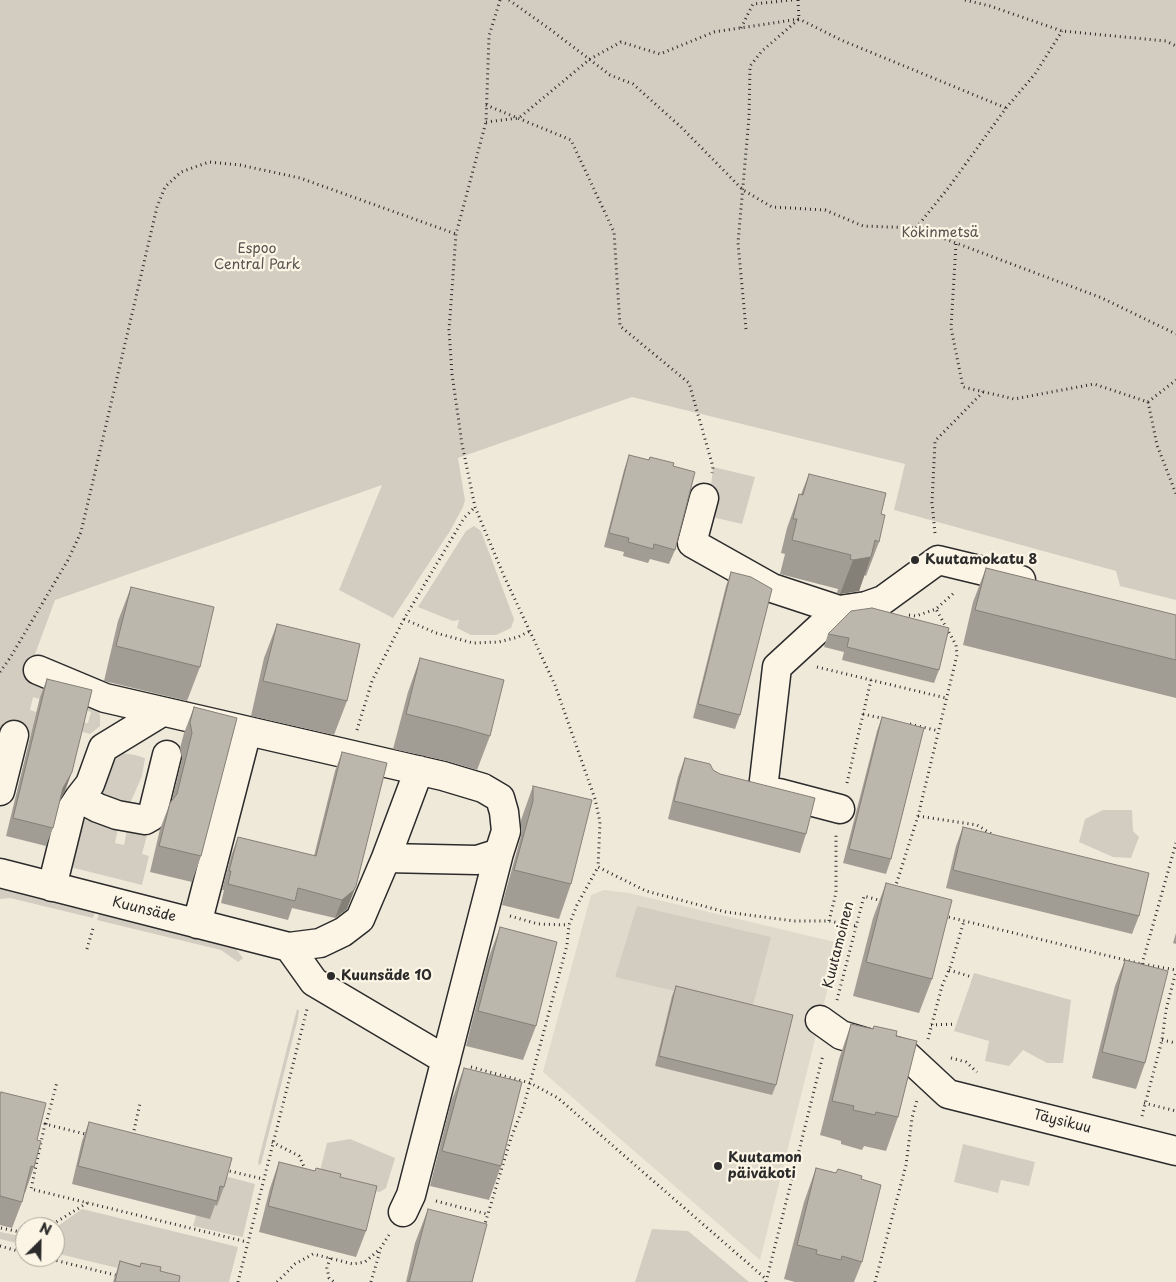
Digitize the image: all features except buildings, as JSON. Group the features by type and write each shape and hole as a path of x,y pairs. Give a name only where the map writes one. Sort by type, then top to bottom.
{"street":[{"path":"708,487 692,543 772,588 839,610 866,606 883,600 928,567 1043,585"},
{"path":"763,789 778,667 839,610"},
{"path":"38,670 104,698 419,770 483,788 500,798 506,831 407,1204"},
{"path":"52,887 71,810 90,784 103,748 106,730 104,698"},
{"path":"103,748 162,712"},
{"path":"197,924 247,731"},
{"path":"0,792 14,735"},
{"path":"79,798 98,808 145,820 152,816 167,755"},
{"name":"Kuunsäde","path":"0,873 289,946 320,943 343,932 360,919 386,858 419,770"},
{"path":"736,782 840,809"},
{"path":"386,858 477,860 499,853"},
{"path":"289,946 314,982 446,1060"},
{"path":"825,1024 841,1035 905,1054 924,1072"},
{"name":"Täysikuu","path":"924,1072 948,1094 1176,1151"}],"path":[{"path":"484,1230 530,1082 567,945 569,925 598,866 600,822 596,799 555,685 504,576 475,507 462,444 448,330 456,234 486,122 489,36 500,0"},
{"path":"509,0 610,75 634,84 681,127 743,190 772,208 824,210 863,226 916,228 1102,298 1176,334"},
{"path":"741,28 753,4 792,0"},
{"path":"798,0 799,19"},
{"path":"965,0 990,6 1062,31 1166,41 1176,46"},
{"path":"486,122 518,118 590,60 621,42 660,54 714,32 799,19 842,40 1006,108"},
{"path":"746,329 738,243 749,117 750,66 762,51 799,19"},
{"path":"916,228 949,187 1006,108 1035,74 1062,31"},
{"path":"486,105 571,140 614,232 620,326 689,383 713,467 708,487"},
{"path":"0,672 68,560 81,532 157,207 165,187 181,172 209,162 240,165 300,178 456,234"},
{"path":"956,244 951,328 963,387 1014,399 1094,384 1148,402"},
{"path":"1148,402 1176,380"},
{"path":"928,567 935,441 984,392"},
{"path":"1148,402 1157,445 1176,494"},
{"path":"350,755 372,681 404,620 464,518 475,507"},
{"path":"907,614 916,616 936,609 950,596 960,590"},
{"path":"893,894 918,816 957,655 956,645 936,609"},
{"path":"404,620 436,633 473,643 498,642 518,637 530,631"},
{"path":"795,650 811,665 946,698"},
{"path":"829,921 836,893 836,823 855,754 871,680"},
{"path":"863,714 892,720"},
{"path":"901,722 939,731"},
{"path":"918,816 977,825 1001,840"},
{"path":"1142,964 1176,843"},
{"path":"598,866 646,891 726,912 794,921 829,921 856,926"},
{"name":"Kuutamoinen","path":"766,1281 825,1024 864,896 891,903"},
{"path":"485,908 538,924 569,925"},
{"path":"936,914 1176,971 1166,1010 1162,1040 1141,1118"},
{"path":"927,1043 942,986 949,970 964,921"},
{"path":"87,949 94,922"},
{"path":"949,970 972,977"},
{"path":"238,1282 314,982"},
{"path":"932,1025 956,1024"},
{"path":"1162,1040 1176,1043"},
{"path":"446,1060 530,1082 558,1098 766,1281"},
{"path":"875,1282 906,1165 912,1118 924,1072"},
{"path":"56,1082 31,1189 248,1242"},
{"path":"1144,1103 1176,1110"},
{"path":"132,1137 140,1104"},
{"path":"46,1124 93,1136"},
{"path":"272,1142 299,1156 308,1174"},
{"path":"225,1170 263,1179"},
{"path":"64,1217 86,1203"},
{"path":"277,1282 295,1264 312,1254 353,1264 365,1262 380,1249 407,1204 488,1214"},
{"path":"1,1228 15,1231"},
{"path":"0,1246 15,1250"},
{"path":"373,1282 380,1249"},
{"path":"330,1258 327,1268 329,1278 334,1282"},
{"path":"65,1263 123,1278"}],"shaded area":[{"name":"Kuutamon päiväkoti","path":"604,890 629,893 839,943 760,1260 543,1072 591,895"}],"green space":[{"name":"Kokinmetsä","path":"0,0 1176,0 1176,600 1120,586 1116,571 894,510 905,464 632,397 458,458 465,500 463,507 450,531 393,618 339,590 382,485 55,600 27,676 97,708 100,716 100,726 90,734 79,731 82,722 88,723 91,712 40,697 39,699 33,697 30,710 36,712 31,734 7,729 0,755"},
{"path":"713,467 755,477 742,524 708,516"},
{"path":"474,526 481,531 514,619 511,628 496,635 471,635 457,628 459,620 453,621 418,607 466,531"},
{"path":"122,753 145,758 142,776 128,808 99,794 109,763"},
{"path":"1103,810 1132,810 1133,831 1139,837 1131,858 1113,857 1079,842 1085,819"},
{"path":"82,819 118,828 115,843 124,845 127,830 147,835 142,854 149,856 142,885 70,867"},
{"path":"0,886 96,909 93,918 10,898 0,899"},
{"path":"637,906 771,937 752,1009 615,977"},
{"path":"100,910 232,944 243,958 238,962 221,950 97,920"},
{"path":"974,973 1071,1000 1063,1063 1047,1063 1023,1050 1009,1066 985,1061 989,1041 954,1031"},
{"path":"297,1009 299,1011 298,1018 261,1164 259,1165 258,1162"},
{"path":"350,1139 395,1158 386,1188 380,1192 318,1179 327,1143"},
{"path":"963,1144 1035,1162 1029,1186 1001,1180 998,1193 954,1182"},
{"path":"221,1175 255,1184 242,1237 193,1226 196,1216"},
{"path":"82,1209 238,1247 229,1282 176,1282 65,1255 65,1221"},
{"path":"652,1229 688,1231 749,1282 635,1282"},
{"path":"0,1232 15,1235 15,1243 0,1239"}],"place":[{"name":"Kuutamokatu 8","path":"915,560"},
{"name":"Kuunsäde 10","path":"331,976"},
{"name":"Kuutamon päiväkoti","path":"718,1166"}],"park label":[{"name":"Espoo Central Park","path":"257,258"}]}
